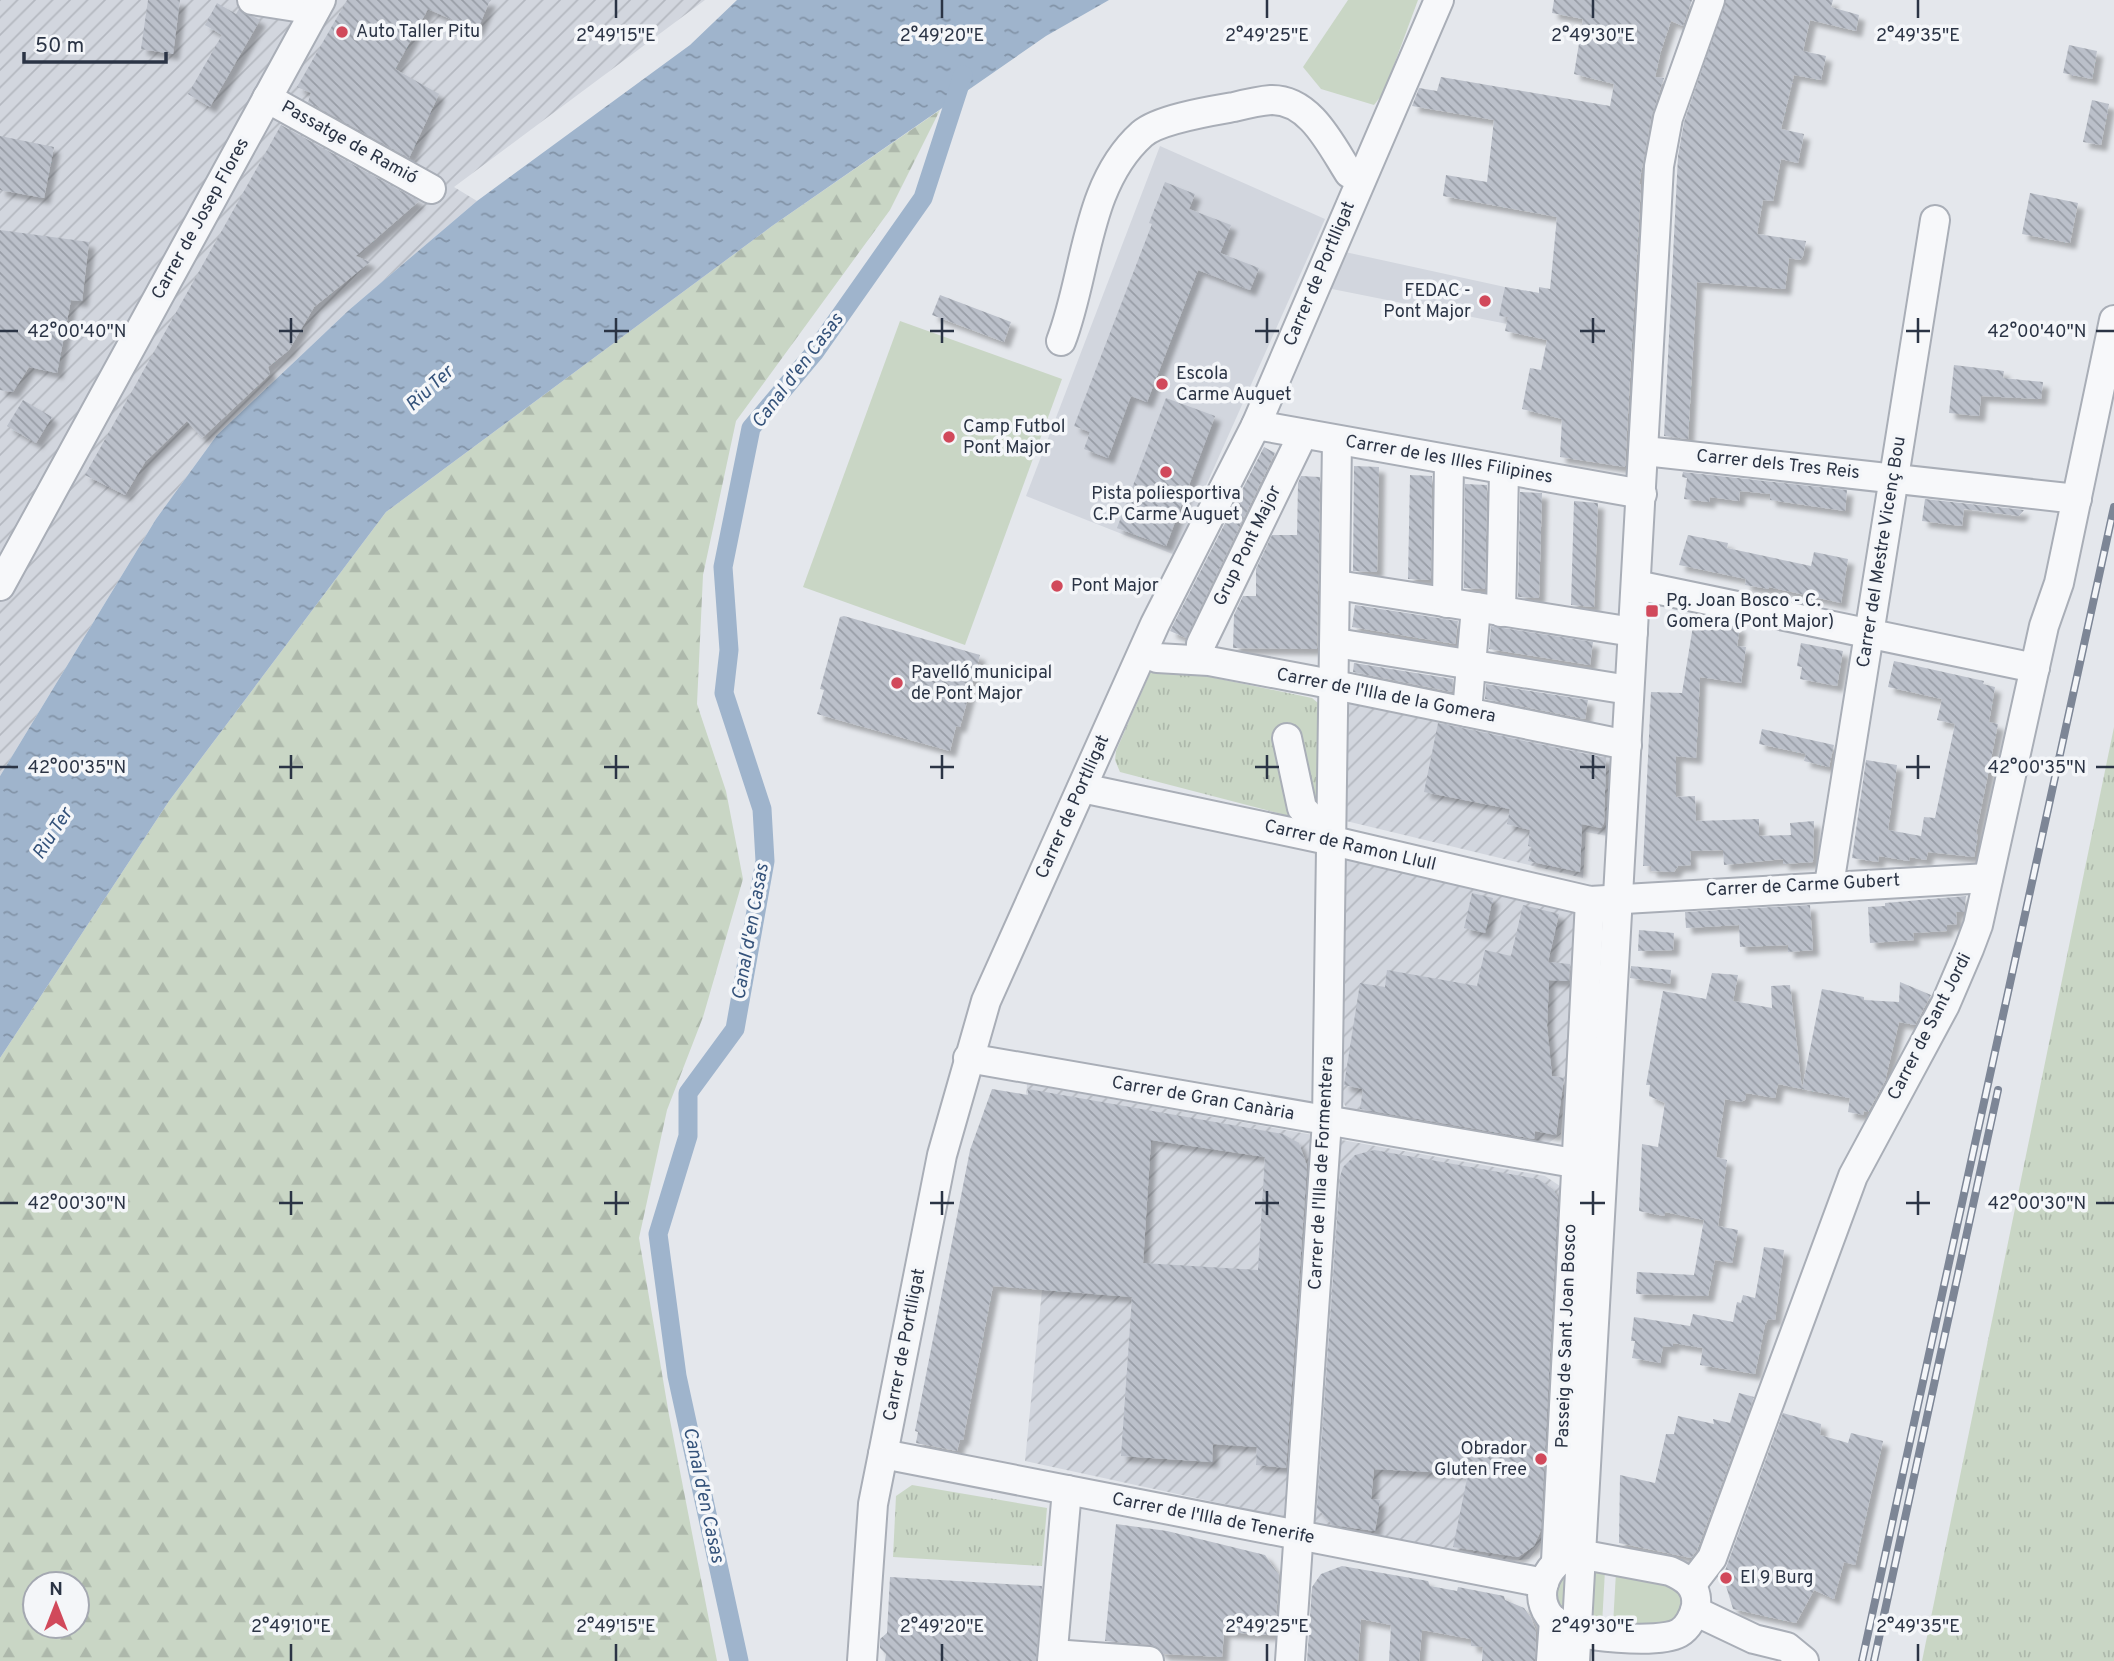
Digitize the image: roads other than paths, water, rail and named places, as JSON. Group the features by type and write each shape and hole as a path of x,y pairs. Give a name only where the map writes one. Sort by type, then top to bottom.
{"street":[{"path":"252,0 318,5"},
{"name":"Carrer de Portlligat","path":"862,1661 873,1504 942,1155 986,1001 1145,652 1155,624 1256,425 1439,0"},
{"path":"1575,1661 1565,1626 1560,1566 1604,1168 1662,141 1676,90 1710,0"},
{"name":"Carrer de Josep Flores","path":"0,586 318,5"},
{"name":"Passatge de Ramió","path":"267,98 431,189"},
{"path":"1061,341 1072,313 1102,191 1115,168 1143,133 1194,114 1273,100 1305,110 1349,173 1361,176"},
{"name":"Carrer del Mestre Vicenç Bou","path":"1829,885 1935,220"},
{"name":"Carrer de Sant Jordi","path":"1565,1626 1659,1638 1680,1632 1712,1558 1853,1176 1945,1005 1969,949 1988,877 2052,594 2059,583 2114,320"},
{"name":"Carrer de les Illes Filipines","path":"1256,425 1504,472 1597,484 1642,494"},
{"name":"Grup Pont Major","path":"1200,660 1201,644 1303,434"},
{"path":"1333,685 1337,585 1337,440"},
{"name":"Carrer dels Tres Reis","path":"1645,451 2077,499"},
{"path":"1447,603 1449,462"},
{"path":"1467,712 1469,664 1489,610 1504,472"},
{"path":"1337,585 1633,632"},
{"path":"1636,585 2035,668"},
{"path":"1336,643 1629,690"},
{"name":"Carrer de l'Illa de la Gomera","path":"1145,652 1157,658 1200,660 1628,745"},
{"name":"Carrer de l'Illa de Formentera","path":"1290,1661 1327,1121 1333,685"},
{"path":"1287,738 1302,808 1332,841"},
{"name":"Carrer de Ramon Llull","path":"1082,788 1332,841 1590,901 1619,898"},
{"name":"Carrer de Carme Gubert","path":"1619,898 1988,877"},
{"name":"Passeig de Sant Joan Bosco","path":"1560,1566 1575,1164 1590,901"},
{"name":"Carrer de Gran Canària","path":"968,1058 1604,1168"},
{"name":"Carrer de l'Illa de Tenerife","path":"883,1454 1298,1535 1560,1566 1670,1570 1693,1597 1761,1650 1787,1647 1804,1661"},
{"path":"1067,1490 1052,1658 1149,1661"},
{"path":"1560,1566 1545,1604 1565,1626"},
{"path":"1551,1661 1565,1626"}],"water":[{"name":"Riu Ter","path":"737,0 1109,0 1046,36 772,226 386,512 169,801 0,1058 0,776 156,519 217,435 349,310 477,201 690,45"}],"waterway":[{"name":"Canal d'en Casas","path":"739,1661 677,1376 658,1234 688,1136 688,1093 735,1029 765,861 762,809 724,693 729,650 723,567 751,428 814,353 923,198 963,75"}],"railway":[{"path":"1862,1661 2114,507"},
{"path":"1874,1661 1998,1090"}],"place":[{"name":"Auto Taller Pitu","path":"342,32"},
{"name":"FEDAC - Pont Major","path":"1485,301"},
{"name":"Escola Carme Auguet","path":"1162,384"},
{"name":"Camp Futbol Pont Major","path":"949,437"},
{"name":"Pista poliesportiva C.P Carme Auguet","path":"1166,472"},
{"name":"Pont Major","path":"1057,586"},
{"name":"Pg. Joan Bosco - C. Gomera (Pont Major)","path":"1652,611"},
{"name":"Pavelló municipal de Pont Major","path":"897,683"},
{"name":"Obrador Gluten Free","path":"1541,1459"},
{"name":"El 9 Burg","path":"1726,1578"}]}
